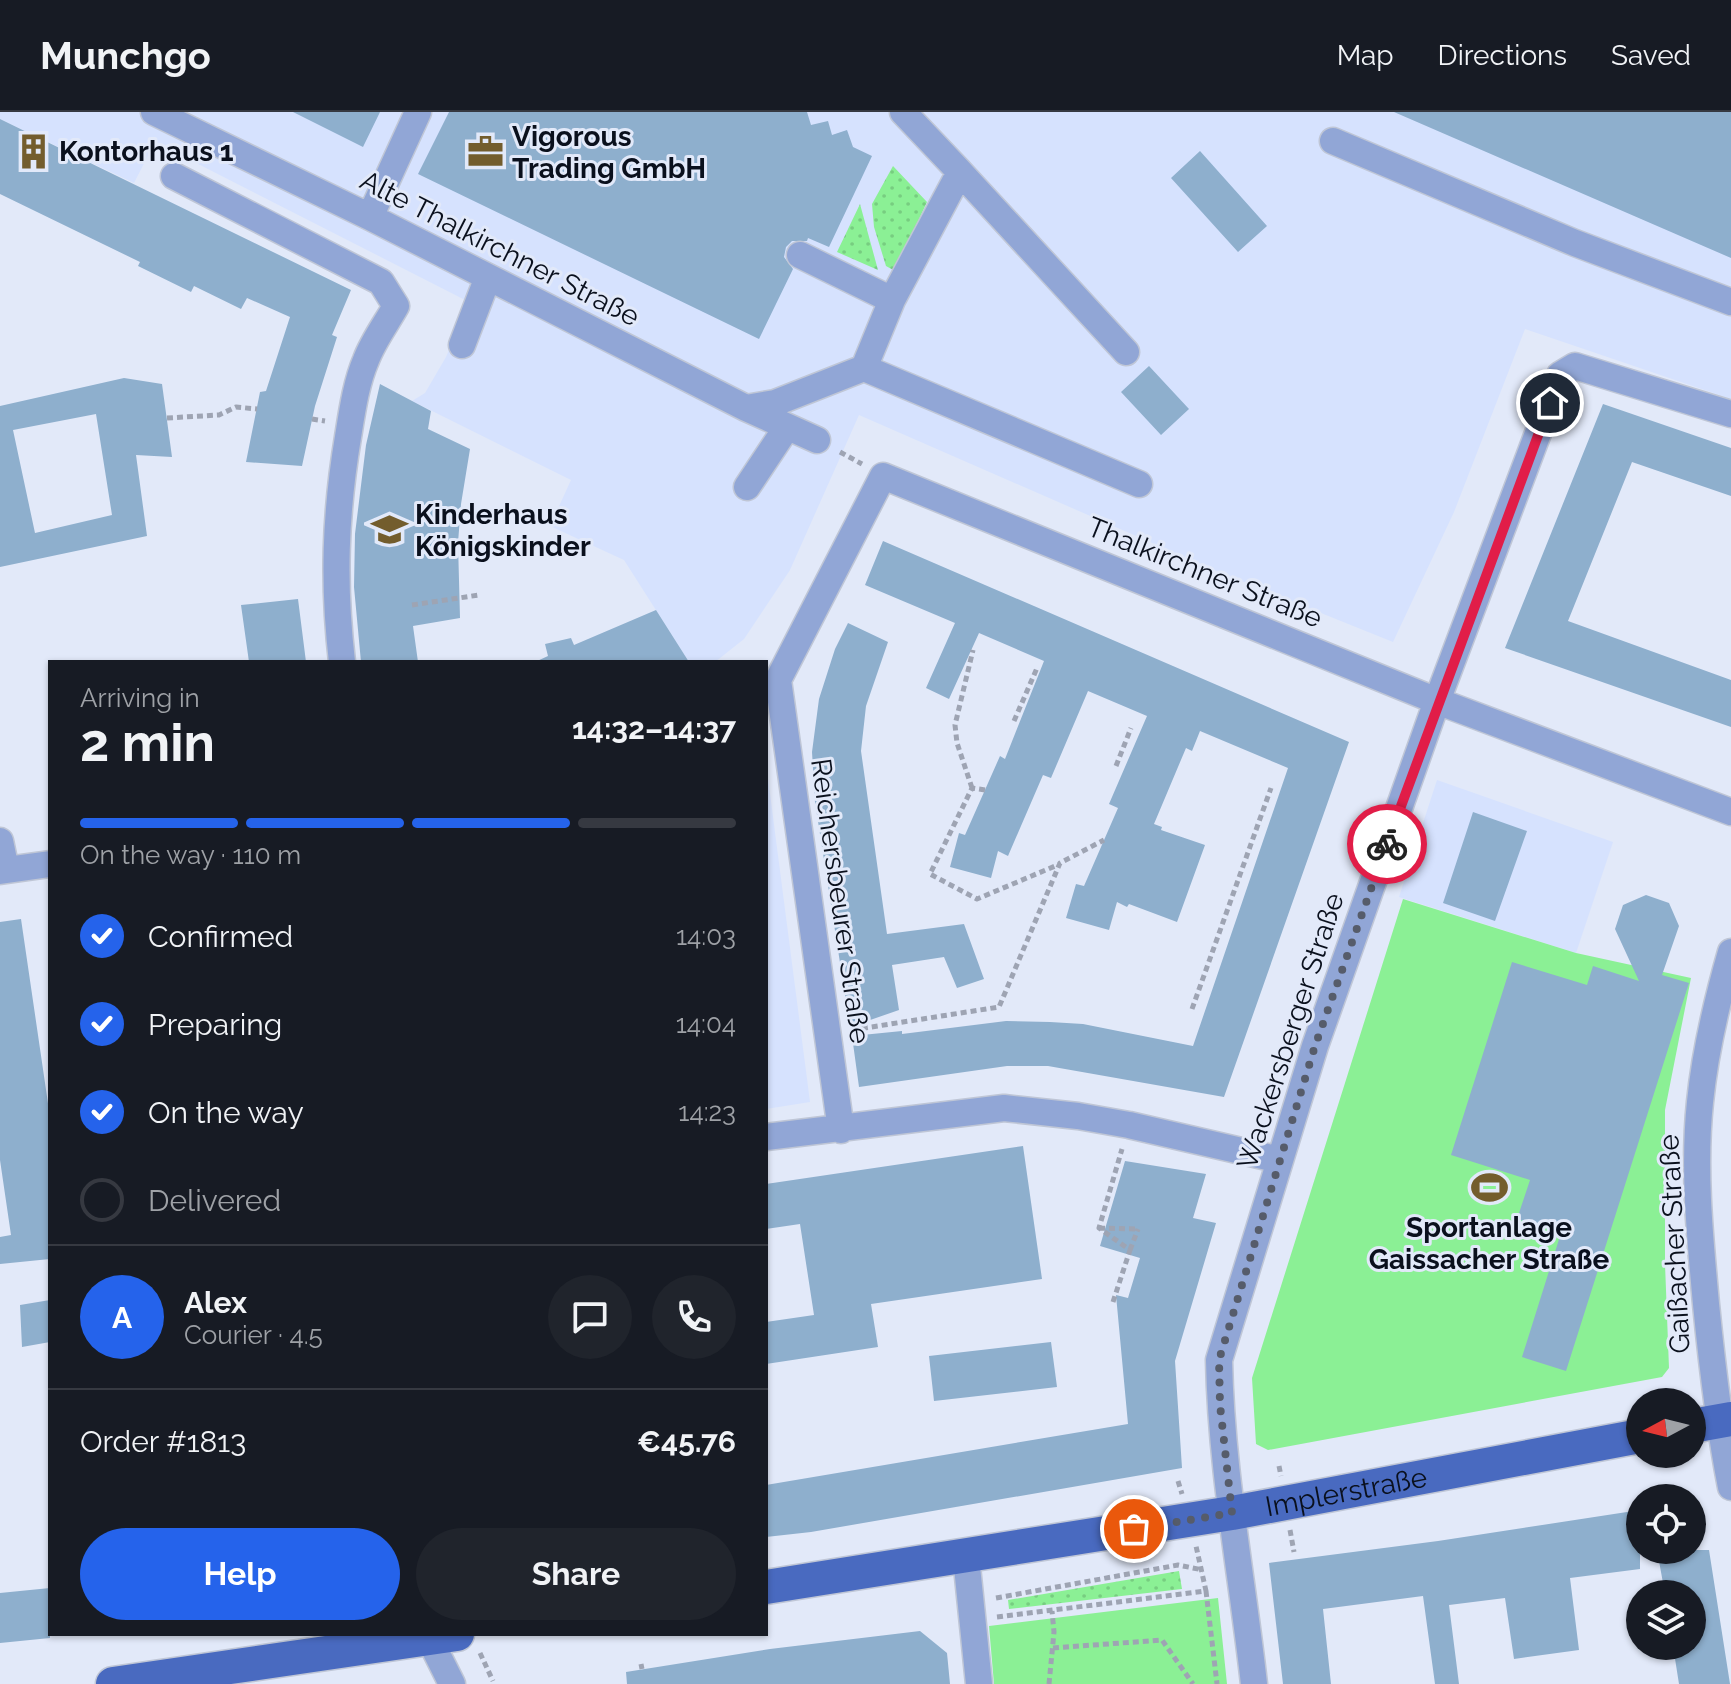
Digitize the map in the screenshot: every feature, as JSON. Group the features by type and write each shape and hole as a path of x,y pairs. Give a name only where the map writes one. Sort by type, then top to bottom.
{"main road":[{"name":"Implerstraße","path":"768,1587 1232,1513 1626,1439"},
{"path":"113,1684 448,1638"}],"street":[{"name":"Alte Thalkirchner Straße","path":"154,112 370,217 746,408 817,440"},
{"path":"370,217 418,112"},
{"path":"903,112 1126,352"},
{"path":"1333,141 1575,243 1731,302"},
{"path":"864,368 892,300 960,172"},
{"path":"174,176 381,282 396,306 366,360 352,409 342,474 334,577 342,660"},
{"path":"800,255 892,300"},
{"path":"462,345 488,277"},
{"name":"Wackersberger Straße","path":"1254,1684 1220,1405 1219,1360 1315,1046 1437,701 1560,375 1575,366 1731,414"},
{"path":"746,408 775,403 864,368 1139,484"},
{"path":"747,487 787,427"},
{"name":"Thalkirchner Straße","path":"772,684 883,476 1437,701 1731,812"},
{"name":"Reichersbeurer Straße","path":"772,684 841,1130"},
{"path":"0,841 3,871 48,869"},
{"name":"Gaißacher Straße","path":"1731,952 1711,1030 1700,1103 1698,1181 1715,1422 1731,1487"},
{"path":"768,1137 1004,1108 1129,1125 1280,1160"},
{"path":"966,1557 979,1684"},
{"path":"448,1638 452,1684"}],"path":[{"path":"167,418 219,415 236,407 257,409"},
{"path":"412,605 479,595"},
{"path":"973,650 955,725 957,743 972,788 930,874 977,899 1104,840"},
{"path":"1014,721 1037,668"},
{"path":"1116,766 1131,728"},
{"path":"972,788 985,790"},
{"path":"1192,1009 1271,788"},
{"path":"828,1034 999,1007 1060,863"},
{"path":"1099,1228 1129,1125"},
{"path":"1099,1228 1138,1229 1113,1302"},
{"path":"1099,1228 1130,1250"},
{"path":"973,1609 996,1598 1178,1565 1203,1570 1217,1684"},
{"path":"973,1609 999,1618 1206,1591"},
{"path":"1049,1684 1054,1632 1052,1611"},
{"path":"448,1638 493,1681"},
{"path":"1053,1648 1162,1640 1193,1684"}],"shaded area":[{"path":"0,112 1731,112 1731,399 1525,329 1454,512 1393,642 1214,570 859,415 790,570 744,639 718,660 688,660 624,560 550,526 571,480 412,401 425,393 446,357 469,302 155,142 134,183 0,119"},
{"path":"768,778 810,1102 768,1109"},
{"path":"1437,780 1613,842 1576,953 1399,897"}],"green space":[{"path":"893,166 927,202 895,271 886,266 874,227 872,204"},
{"path":"860,204 878,270 837,252"},
{"name":"Sportanlage Gaissacher Straße","path":"1403,899 1576,953 1691,978 1665,1110 1669,1368 1662,1377 1268,1450 1256,1444 1252,1378"},
{"path":"1179,1571 1182,1589 1009,1609 1008,1600"},
{"path":"1218,1598 1227,1684 994,1684 989,1626"}],"building":[{"path":"293,112 380,112 363,147"},
{"path":"449,112 807,112 811,125 828,121 832,135 847,130 853,147 872,156 829,247 808,238 807,241 792,241 786,247 784,257 793,269 759,339 418,174"},
{"path":"1394,112 1731,112 1731,258"},
{"path":"0,119 351,290 332,335 337,337 315,406 302,466 246,462 260,392 266,391 290,317 247,298 241,309 194,286 191,292 138,266 140,262 0,194"},
{"path":"1200,151 1267,226 1238,252 1171,178"},
{"path":"1149,366 1189,409 1161,435 1121,392"},
{"path":"124,378 162,384 172,457 136,455 147,536 0,567 0,406","holes":["96,414 112,515 35,533 13,430"]},
{"path":"380,384 431,411 428,429 470,449 458,543 460,618 413,626 418,660 361,660 354,587 355,534 366,445"},
{"path":"1603,404 1731,448 1731,496 1632,462 1568,621 1731,680 1731,727 1505,648"},
{"path":"883,541 1349,742 1224,1097 1048,1066 1007,1066 859,1087 852,1036 902,1031 902,1034 1006,1021 1050,1022 1083,1024 1193,1046 1288,768 1200,731 1192,751 1186,748 1154,824 1162,827 1161,830 1205,845 1177,922 1117,902 1109,930 1066,918 1076,884 1084,886 1118,808 1109,804 1147,716 1088,691 1051,778 1043,775 1008,856 998,851 991,878 950,867 959,833 965,835 1000,756 1005,759 1044,661 979,633 949,699 926,688 955,623 865,585"},
{"path":"298,599 306,660 249,660 241,605"},
{"path":"656,610 688,660 539,660 548,656 545,644 571,638 574,645"},
{"path":"848,623 888,642 866,706 861,751 887,934 964,924 984,979 957,988 944,957 892,965 899,1010 850,1027 815,802 812,752 819,699 835,649"},
{"path":"1473,812 1527,831 1495,921 1443,903"},
{"path":"1646,895 1669,903 1679,926 1662,975 1689,983 1566,1371 1522,1357 1561,1233 1517,1219 1530,1180 1451,1155 1512,962 1587,985 1593,966 1639,981 1615,929 1623,905"},
{"path":"21,919 48,1103 48,1259 0,1264 0,1237 11,1235 0,1160 0,922"},
{"path":"1023,1146 1042,1279 871,1304 878,1347 768,1364 768,1322 814,1315 800,1224 768,1229 768,1184"},
{"path":"1125,1161 1206,1174 1193,1218 1216,1223 1175,1361 1182,1468 768,1537 768,1485 1128,1424 1116,1295 1128,1298 1140,1258 1100,1246"},
{"path":"48,1300 48,1342 22,1347 20,1305"},
{"path":"1051,1342 1057,1387 934,1401 929,1356"},
{"path":"1626,1512 1626,1564 1640,1564 1640,1569 1570,1578 1579,1650 1514,1659 1505,1598 1449,1605 1459,1684 1435,1684 1423,1596 1323,1609 1331,1684 1283,1684 1269,1563"},
{"path":"1706,1550 1709,1550 1730,1684 1679,1684 1675,1660 1706,1660 1706,1580 1662,1580 1660,1564 1706,1564"},
{"path":"48,1588 50,1638 0,1643 0,1593"},
{"path":"920,1631 947,1653 950,1684 627,1684 626,1672 770,1649"}],"way so far":[{"path":"1134,1529 1232,1513 1220,1405 1219,1360 1315,1046 1387,844"}],"place":[{"name":"Kontorhaus 1","path":"33,151"},
{"name":"Vigorous Trading GmbH","path":"486,152"},
{"name":"Kinderhaus Königskinder","path":"389,530"},
{"name":"Sportanlage Gaissacher Straße","path":"1489,1187"}],"route":[{"path":"1387,844 1437,701 1550,403"}]}
